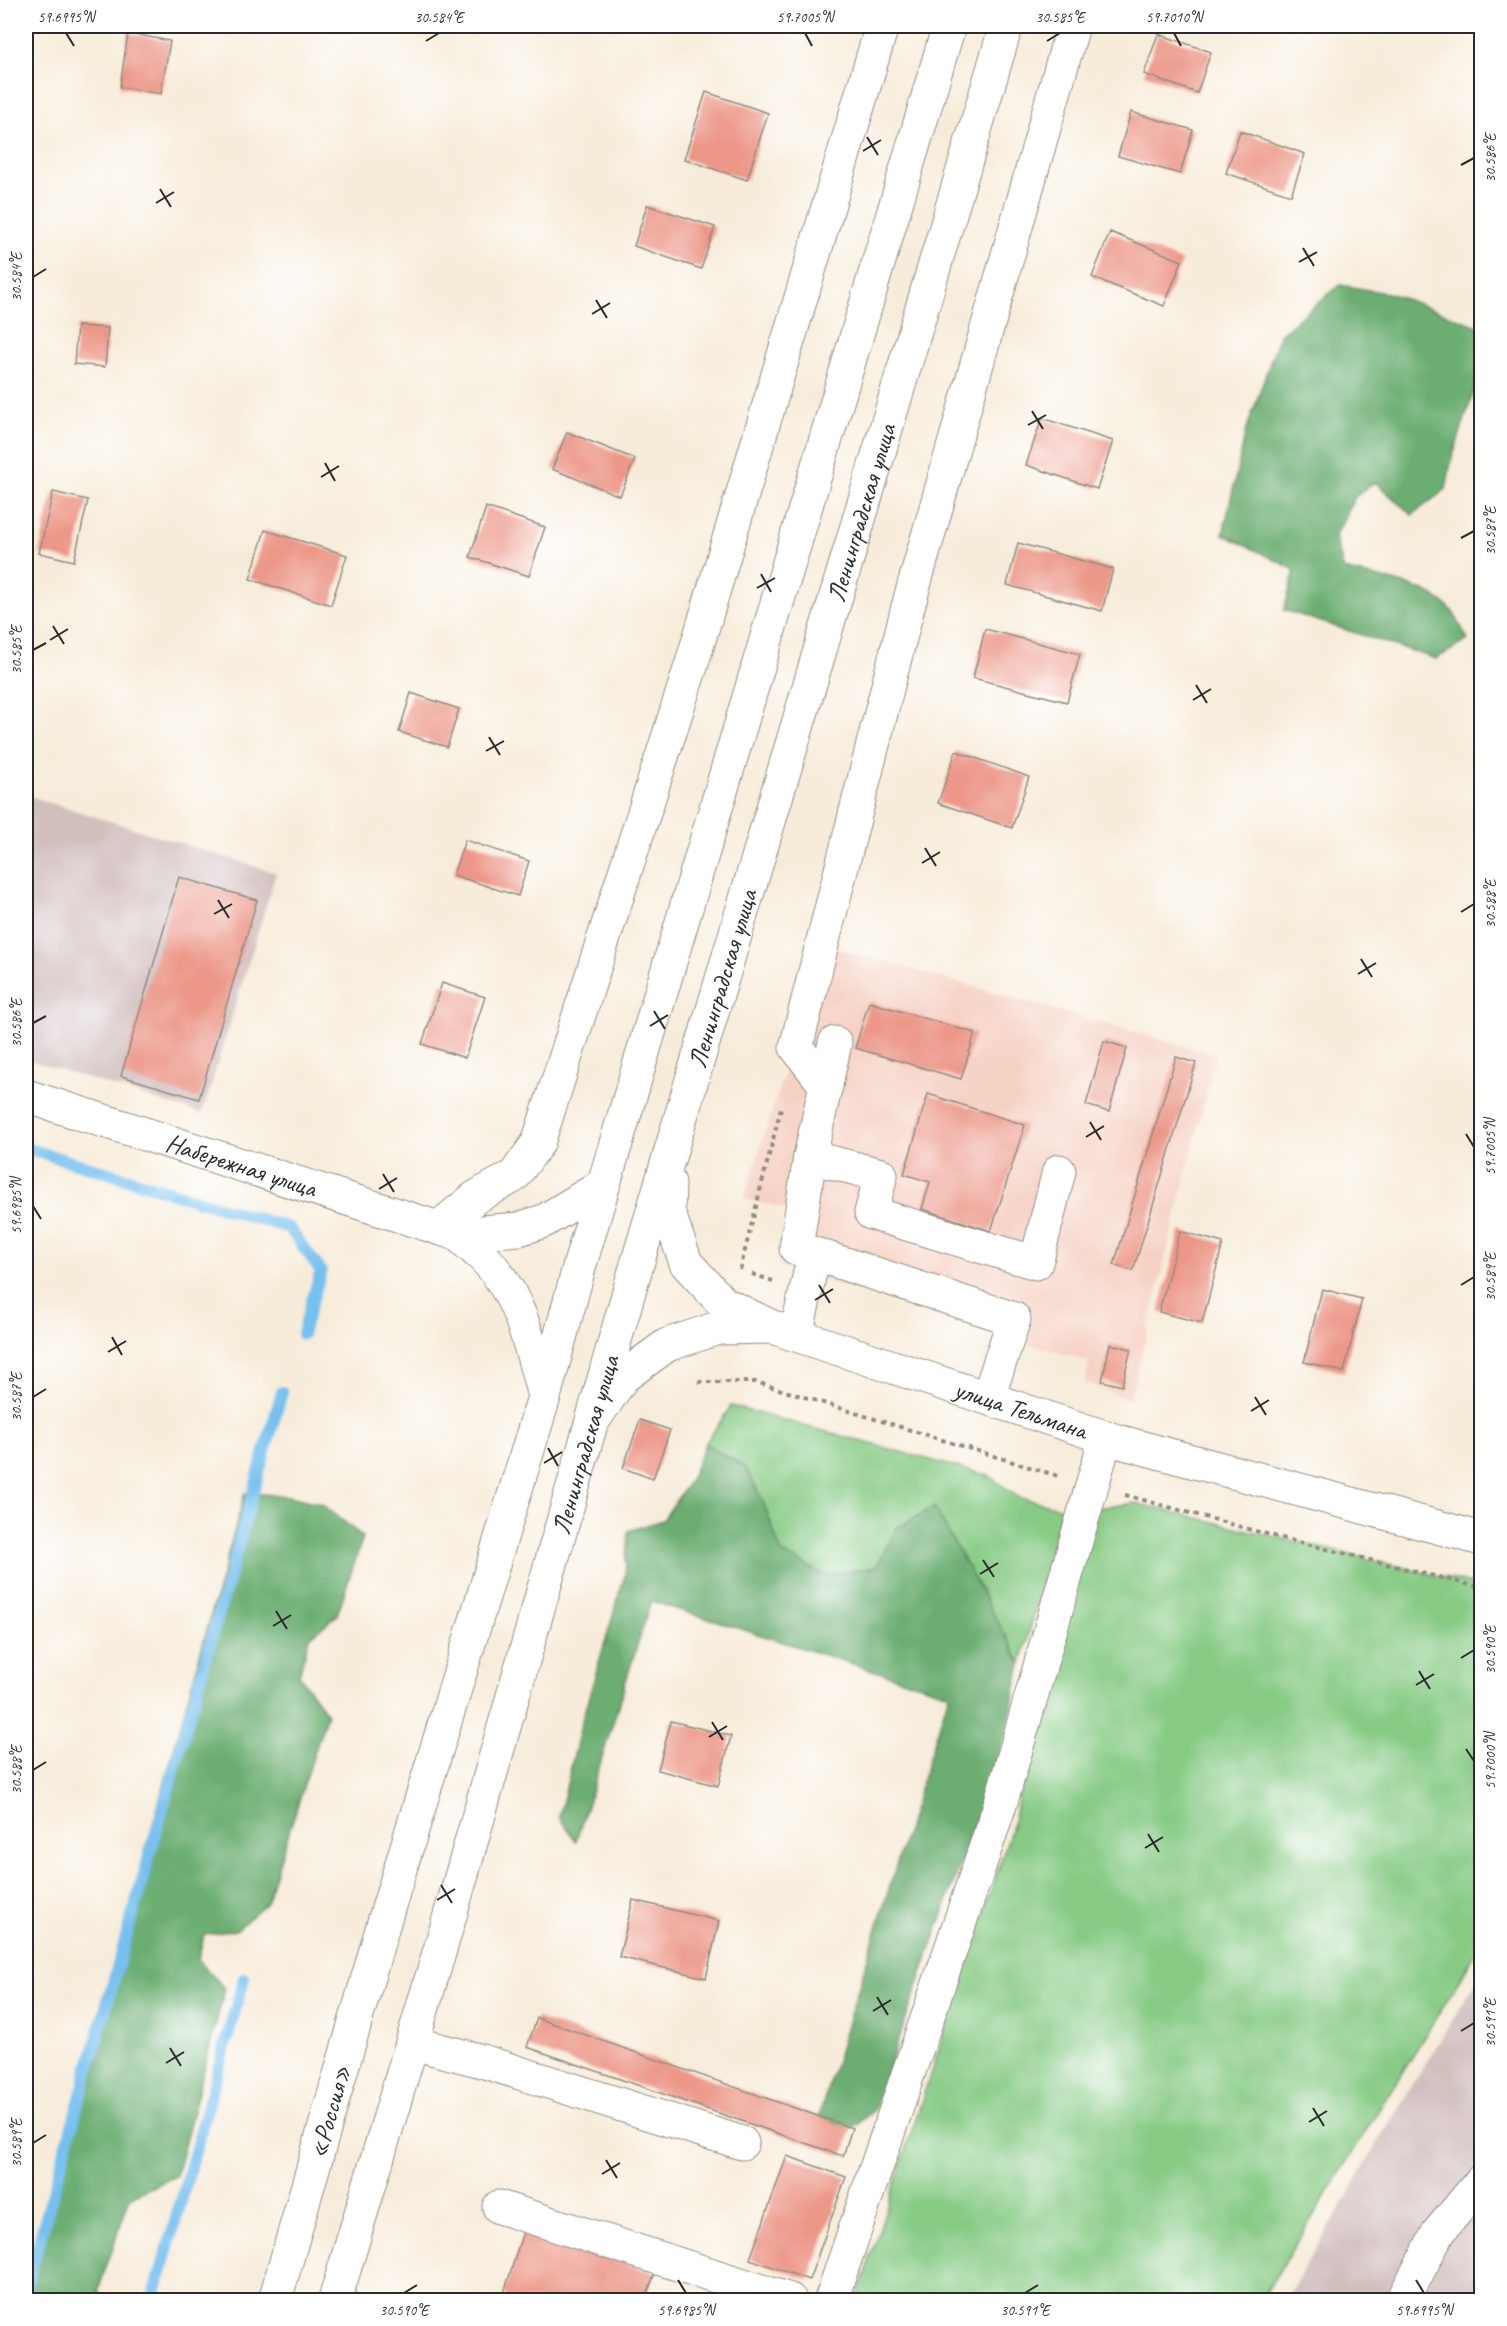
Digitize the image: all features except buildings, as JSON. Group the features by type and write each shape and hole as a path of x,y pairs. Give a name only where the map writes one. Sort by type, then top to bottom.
{"main road":[{"path":"447,1231 476,1197 514,1176 538,1143 692,663 882,26"},
{"name":"Ленинградская улица","path":"384,1922 544,1397 603,1185 949,26"},
{"name":"Ленинградская улица","path":"412,2043 669,1157 1006,26"},
{"path":"826,1086 796,1047 909,603 1074,26"},
{"path":"835,1043 810,1157 796,1248 1014,1318 988,1398"},
{"name":"Набережная улица","path":"26,1096 447,1231"},
{"path":"669,1157 668,1211 686,1263 723,1303 784,1331 814,1255"},
{"path":"810,1157 881,1175 871,1213 1036,1263 1059,1171"},
{"path":"447,1231 519,1229 544,1221 603,1185"},
{"path":"447,1231 486,1260 504,1284 519,1313 544,1397"},
{"name":"улица Тельмана","path":"593,1422 623,1377 667,1344 718,1328 784,1331 1107,1437 1482,1539"},
{"path":"831,2301 1000,1805 1107,1437"},
{"name":"«Россия»","path":"274,2301 384,1922"},
{"path":"335,2301 412,2043 482,2061 742,2143"},
{"path":"1403,2301 1438,2233 1482,2180"},
{"path":"499,2207 790,2301"}],"path":[{"path":"698,1382 756,1382 1091,1486 1270,1535 1482,1588"}],"shaded area":[{"path":"26,795 276,873 202,1114 26,1059"},
{"path":"825,945 1216,1055 1130,1400 1085,1382 1089,1362 779,1266 794,1211 744,1199"},
{"path":"1481,1974 1481,2300 1285,2300 1373,2149"}],"green space":[{"path":"1340,285 1392,294 1478,326 1477,381 1451,462 1446,489 1412,515 1375,482 1355,497 1335,537 1344,570 1417,588 1430,594 1452,611 1468,640 1436,659 1284,610 1295,570 1223,534 1246,431 1280,334"},
{"path":"731,1406 989,1476 1018,1497 1062,1508 1021,1663 934,1507 897,1528 876,1567 823,1575 781,1552 762,1499 745,1467 705,1444"},
{"path":"705,1444 745,1467 762,1499 781,1552 823,1575 876,1567 897,1528 934,1507 1021,1663 1006,1734 874,2110 852,2128 819,2116 949,1694 651,1601 576,1841 559,1817 584,1713 625,1575 628,1531 663,1520 690,1480"},
{"path":"245,1493 290,1496 322,1504 363,1537 337,1615 309,1638 299,1675 327,1714 266,1903 236,1930 204,1935 198,1960 225,1989 176,2176 130,2197 98,2291 105,2300 26,2300 26,2281"},
{"path":"1135,1503 1481,1586 1481,1945 1261,2300 856,2300 1010,1833 1089,1509"}],"waterway":[{"path":"26,1148 289,1228 321,1271 302,1334"},
{"path":"26,2287 282,1392"},
{"path":"153,2300 244,1978"}]}
